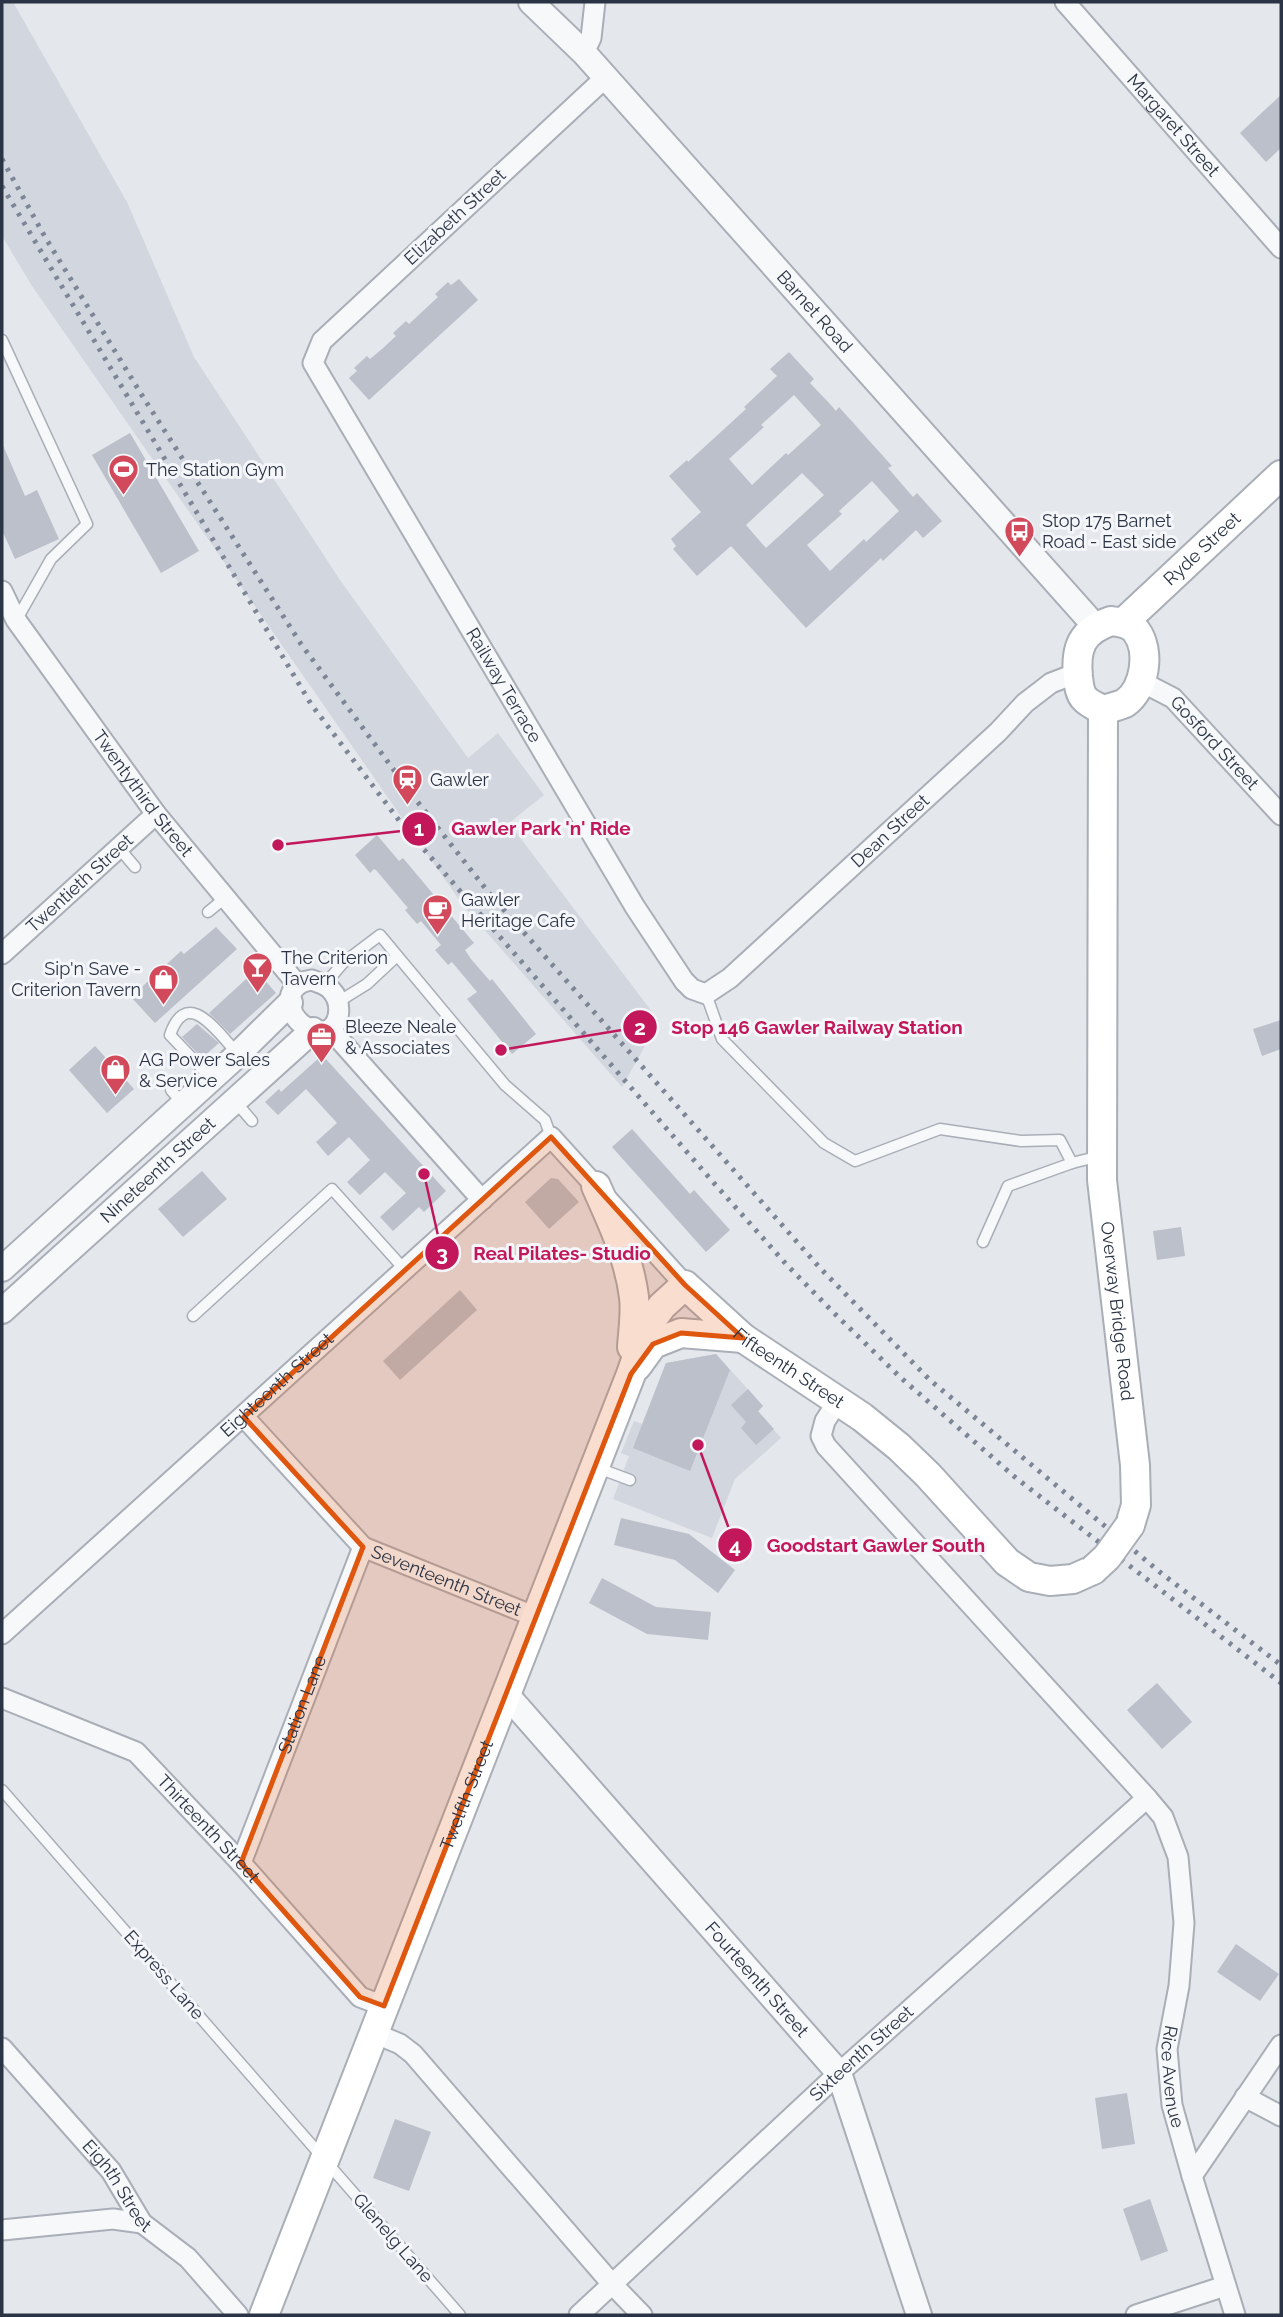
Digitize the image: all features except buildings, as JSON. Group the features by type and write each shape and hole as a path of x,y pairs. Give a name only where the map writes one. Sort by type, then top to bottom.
{"main road":[{"name":"Ryde Street","path":"1124,622 1281,475"},
{"path":"1111,621 1124,622 1135,630 1142,643 1144,660 1142,682 1125,702 1103,710 1084,699 1079,688 1076,664 1084,638 1095,626 1111,621"},
{"name":"Overway Bridge Road","path":"838,1401 899,1447 1007,1562 1029,1577 1050,1581 1073,1579 1093,1570 1107,1557 1130,1525 1136,1505 1135,1465 1102,1180 1103,710"},
{"path":"596,1186 622,1245 635,1299 631,1374"},
{"name":"Fifteenth Street","path":"685,1285 743,1338 838,1401"},
{"name":"Twelfth Street","path":"264,2315 326,2161 648,1325 685,1285"},
{"path":"631,1374 653,1344 681,1333 743,1338"}],"street":[{"name":"Barnet Road","path":"531,2 584,53 1095,626"},
{"path":"584,53 592,38 595,2"},
{"name":"Margaret Street","path":"1065,2 1281,248"},
{"name":"Elizabeth Street","path":"313,363 322,341 606,78"},
{"name":"Railway Terrace","path":"313,363 635,907 684,981 692,989 706,994"},
{"name":"Twentythird Street","path":"2,591 9,627 225,898 293,993"},
{"name":"Dean Street","path":"706,994 730,978 998,732 1025,703 1051,682 1077,673"},
{"name":"Gosford Street","path":"1142,682 1173,698 1281,815"},
{"name":"Twentieth Street","path":"2,954 156,814"},
{"path":"321,1030 337,1018 338,1002 332,990 325,984 312,981 293,993 292,1013 297,1021 321,1030 482,1200"},
{"name":"Nineteenth Street","path":"2,1269 138,1166 234,1101 241,1069 293,993"},
{"name":"Nineteenth Street","path":"2,1311 138,1166 177,1097 321,1030"},
{"name":"Eighteenth Street","path":"2,1634 551,1137"},
{"name":"Fifteenth Street","path":"551,1137 685,1285"},
{"name":"Fifteenth Street","path":"838,1401 821,1436 826,1446 1147,1798"},
{"name":"Seventeenth Street","path":"244,1416 363,1547 536,1617"},
{"name":"Station Lane","path":"241,1863 363,1547"},
{"name":"Fourteenth Street","path":"506,1694 839,2073 919,2315"},
{"name":"Thirteenth Street","path":"2,1698 136,1752 241,1863 360,1997 384,2007"},
{"name":"Sixteenth Street","path":"579,2315 839,2073 1147,1798"},
{"name":"Rice Avenue","path":"1147,1798 1163,1817 1178,1857 1184,1923 1179,1986 1167,2049 1172,2105 1235,2315"},
{"path":"374,2034 400,2044 413,2054 612,2284 642,2315"},
{"path":"1192,2176 1281,2045"},
{"name":"Eighth Street","path":"2,2048 111,2171 142,2223 188,2258 238,2315"},
{"path":"1245,2097 1281,2116"},
{"path":"2,2230 113,2218 142,2223"},
{"path":"1136,2315 1225,2286"}],"lane":[{"path":"2,340 87,524 51,559 9,627"},
{"path":"119,848 135,867"},
{"path":"208,912 225,898"},
{"path":"325,984 343,963 380,935 512,1093 545,1120 551,1137"},
{"path":"338,1002 367,985 397,956"},
{"path":"706,994 722,1040 824,1143 855,1161 940,1129 1021,1141 1060,1140 1072,1163"},
{"path":"212,1079 170,1035 174,1023 185,1013 193,1012 202,1017 241,1069"},
{"path":"234,1101 253,1121"},
{"path":"983,1242 1008,1186 1072,1163 1103,1156"},
{"path":"193,1316 332,1189 405,1270"},
{"path":"594,1467 631,1480"},
{"name":"Express Lane","path":"2,1790 326,2161"},
{"name":"Glenelg Lane","path":"326,2161 460,2315"}],"highlighted area":[{"path":"551,1137 685,1285 743,1338 681,1333 653,1344 631,1374 384,2006 360,1997 241,1863 363,1547 244,1417"}],"shaded area":[{"path":"2,2 13,2 127,202 194,357 340,580 468,758 498,733 544,795 509,823 659,1021 622,1087 462,904 32,286 2,236"},
{"path":"716,1354 763,1406 758,1412 781,1438 735,1479 712,1538 613,1499 629,1456 621,1453 634,1421 642,1424 666,1363"}],"railway":[{"path":"2,159 45,237 143,397 301,644 413,796 489,893 820,1268 930,1380 1161,1573 1281,1665"},
{"path":"2,186 311,704 401,823 713,1182 835,1314 900,1377 1016,1478 1281,1683"}],"place":[{"name":"The Station Gym","path":"123,497"},
{"name":"Stop 175 Barnet Road - East side","path":"1019,558"},
{"name":"Gawler","path":"407,807"},
{"name":"Gawler Park 'n' Ride","path":"278,845"},
{"name":"Gawler Heritage Cafe","path":"438,937"},
{"name":"The Criterion Tavern","path":"258,995"},
{"name":"Sip'n Save - Criterion Tavern","path":"164,1006"},
{"name":"Stop 146 Gawler Railway Station","path":"501,1050"},
{"name":"Bleeze Neale & Associates","path":"322,1064"},
{"name":"AG Power Sales & Service","path":"116,1097"},
{"name":"Real Pilates- Studio","path":"424,1174"},
{"name":"Goodstart Gawler South","path":"698,1445"}]}
